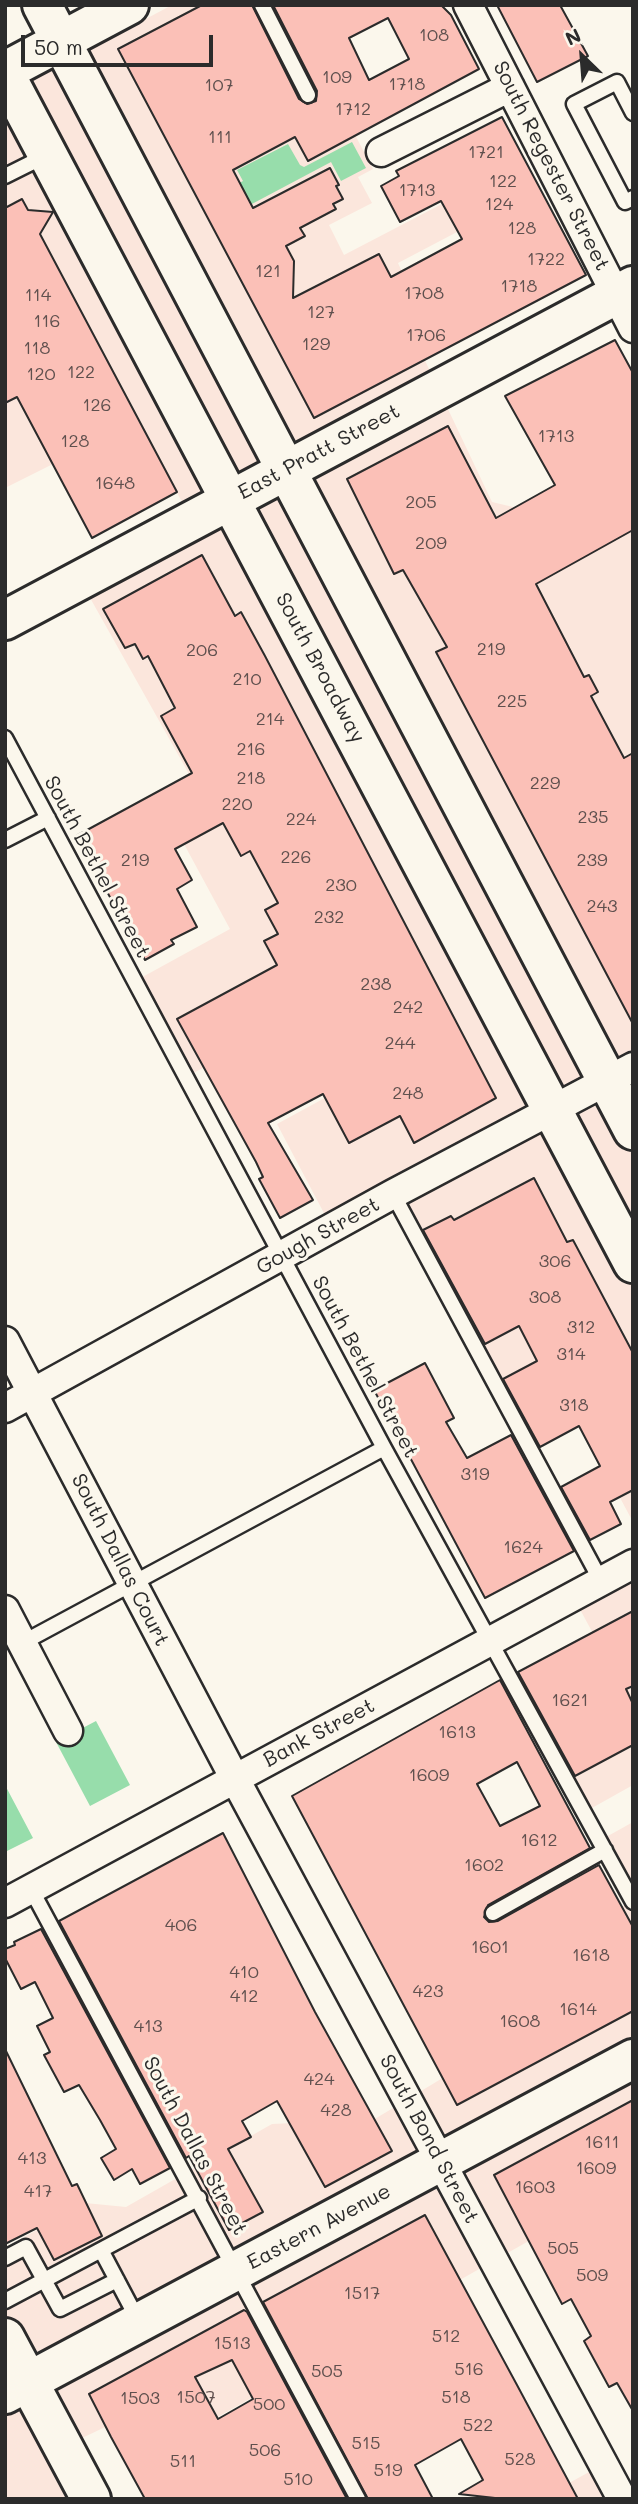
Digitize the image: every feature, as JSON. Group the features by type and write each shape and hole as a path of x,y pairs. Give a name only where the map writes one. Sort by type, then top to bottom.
{"main road":[{"path":"43,5 288,469 620,1074 633,1130"},
{"path":"5,72 129,5"},
{"name":"South Broadway","path":"5,72 232,498 633,1263"},
{"name":"East Pratt Street","path":"5,620 288,469 627,303"},
{"name":"Eastern Avenue","path":"17,2388 633,2059"},
{"path":"5,2337 17,2388 91,2499"}],"street":[{"name":"South Regester Street","path":"468,5 627,303"},
{"path":"381,152 510,87"},
{"name":"Gough Street","path":"5,1408 393,1194 620,1074"},
{"name":"South Dallas Court","path":"5,1341 235,1779"},
{"name":"Bank Street","path":"5,1903 633,1564"},
{"path":"5,1610 68,1731"},
{"name":"South Bond Street","path":"235,1779 622,2499"}],"lane":[{"path":"262,5 308,95"},
{"path":"633,113 617,82 574,104 625,202 633,198"},
{"path":"5,176 48,154"},
{"name":"South Bethel Street","path":"5,738 384,1448 633,1902"},
{"path":"5,840 47,818"},
{"path":"393,1194 601,1581"},
{"path":"22,1643 384,1448"},
{"path":"493,1913 605,1850"},
{"name":"South Dallas Street","path":"31,1889 199,2197 358,2499"},
{"path":"5,2301 199,2197"},
{"path":"5,2258 26,2247 60,2309 117,2280"},
{"path":"101,2250 138,2321"}],"shaded area":[{"path":"172,5 227,5 260,22 306,107 333,93 373,169 358,177 372,203 329,225 344,255 463,193 478,221 398,263 408,285 393,293 492,502 530,511 605,477 633,533 633,1522 581,1425 529,1453 396,1201 335,1234 277,1124 356,1081 315,1007 188,1076 137,980 230,929 184,844 212,762 189,774 80,580 191,519 139,421 5,488 5,94"},
{"path":"633,1558 633,1707 570,1591"},
{"path":"633,1745 633,1785 583,1813 566,1782"},
{"path":"633,1822 633,2182 177,2440 139,2411 61,2448 88,2499 5,2499 5,2248 85,2203 126,2207 272,2124 293,2123 312,2157 517,2033 572,1934 631,1902 599,1841"},
{"path":"600,2466 618,2499 540,2499"}],"green space":[{"path":"352,142 366,168 341,181 331,162 250,205 202,203 243,181 237,170 288,144 300,165 304,167"},
{"path":"96,1721 130,1785 90,1806 56,1742"},
{"path":"5,1785 33,1838 5,1852"}],"building":[{"path":"202,5 252,5 299,99 307,104 316,101 317,91 273,5 441,5 451,15 479,69 308,161 295,137 233,170 253,208 330,168 339,185 336,186 343,199 333,204 336,209 300,228 305,236 286,246 294,261 293,298 379,254 391,277 462,239 441,201 400,222 381,186 399,176 396,171 502,117 586,275 314,418 118,49","holes":["388,18 409,59 369,80 349,38"]},
{"path":"497,5 560,5 588,56 537,82"},
{"path":"22,199 28,210 53,212 40,234 177,492 92,538 17,397 5,403 5,208"},
{"path":"615,340 633,373 633,530 536,584 584,677 589,675 598,692 591,696 624,758 633,753 633,1024 436,652 447,647 403,570 394,574 347,479 448,426 496,518 555,485 505,396"},
{"path":"202,555 235,616 241,612 265,656 496,1098 414,1143 400,1116 349,1143 323,1094 268,1123 313,1200 280,1218 259,1179 263,1177 256,1162 177,1019 277,965 264,941 278,934 265,910 278,903 250,851 241,856 223,823 175,849 192,880 177,889 197,927 171,940 174,944 145,960 76,836 192,773 161,716 175,708 148,656 143,659 135,644 125,648 103,609"},
{"path":"534,1178 567,1242 573,1240 633,1353 633,1490 610,1502 621,1524 590,1540 561,1487 600,1466 579,1426 540,1447 503,1379 537,1361 519,1326 485,1344 423,1230 451,1216 454,1220"},
{"path":"425,1363 454,1418 446,1422 467,1458 511,1435 574,1551 485,1598 374,1390"},
{"path":"633,1611 633,1686 626,1689 633,1704 633,1745 575,1776 518,1672"},
{"path":"500,1680 590,1848 488,1905 484,1917 489,1922 498,1921 599,1865 633,1927 633,2011 457,2105 292,1796","holes":["517,1762 540,1806 500,1826 477,1784"]},
{"path":"223,1833 315,2012 392,2151 325,2187 277,2101 242,2121 251,2137 228,2149 263,2212 229,2230 189,2156 186,2158 59,1921"},
{"path":"41,1929 170,2168 140,2184 132,2169 114,2180 101,2158 116,2149 100,2120 79,2085 64,2092 44,2055 50,2052 37,2026 53,2018 35,1982 21,1989 5,1958 5,1949"},
{"path":"5,2049 72,2186 77,2184 102,2236 54,2260 37,2228 5,2244"},
{"path":"633,2100 633,2411 617,2383 609,2387 584,2341 591,2336 571,2299 562,2304 494,2175"},
{"path":"425,2215 578,2499 504,2499 459,2494 483,2480 461,2439 415,2465 433,2499 368,2499 263,2302"},
{"path":"244,2310 347,2499 145,2499 89,2394","holes":["232,2360 253,2399 218,2419 195,2377"]}]}
